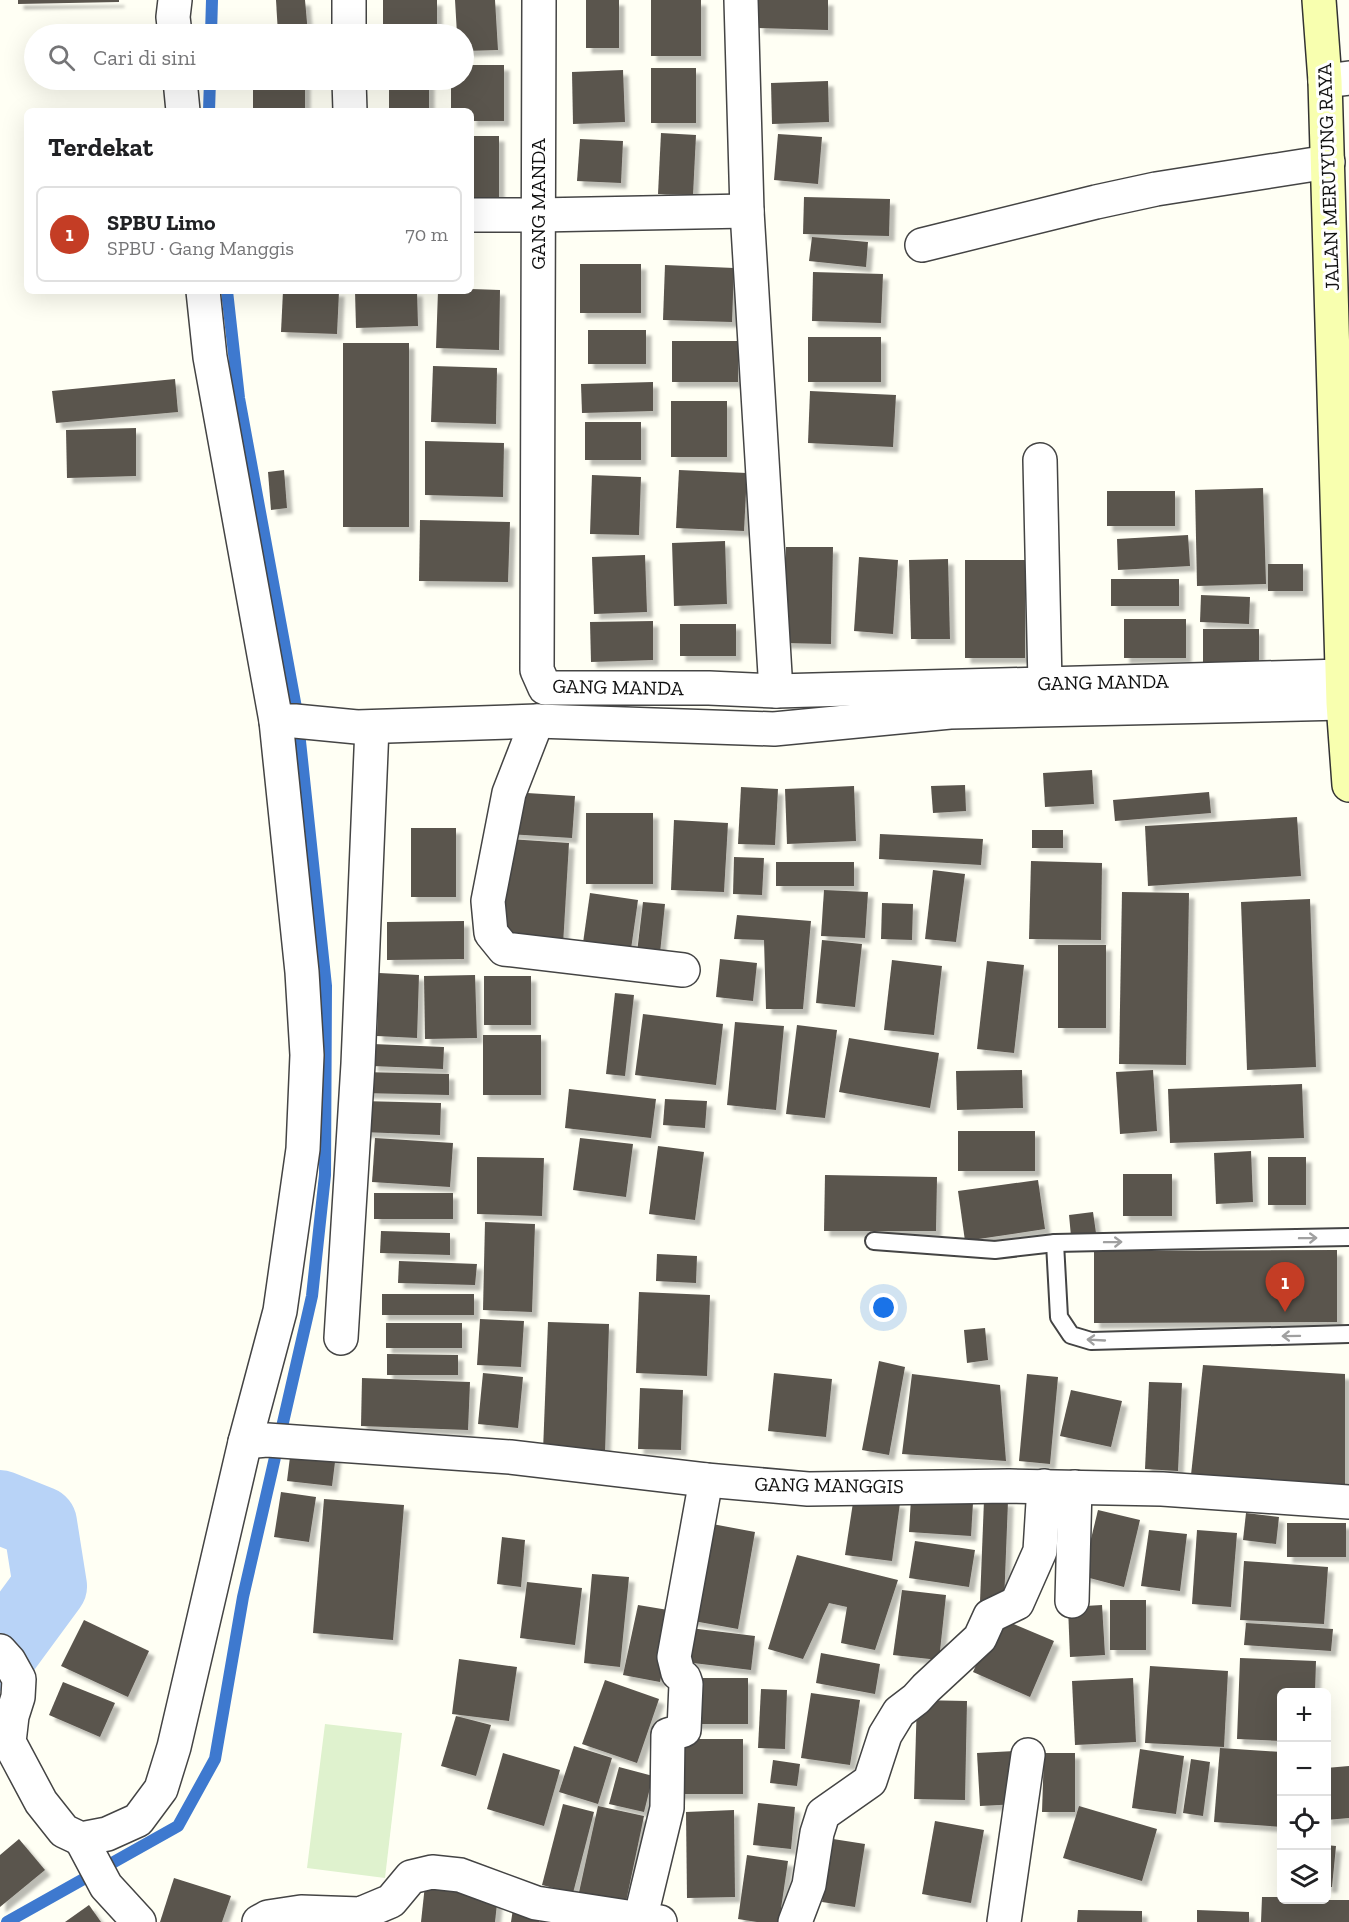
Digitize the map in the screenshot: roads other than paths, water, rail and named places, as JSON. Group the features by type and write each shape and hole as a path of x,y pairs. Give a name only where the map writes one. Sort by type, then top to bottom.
{"main road":[{"name":"JALAN MERUYUNG RAYA","path":"1319,0 1337,80 1328,162 1343,690 1348,772"}],"street":[{"path":"174,24 175,0"},
{"path":"349,0 349,24"},
{"name":"GANG MANDA","path":"539,0 537,670 545,688 709,688 776,691 1045,683 1343,690"},
{"path":"741,0 747,211 776,691"},
{"path":"181,90 183,108"},
{"path":"350,90 350,108"},
{"path":"922,245 1156,189 1328,162"},
{"path":"474,215 747,211"},
{"path":"5,1656 19,1679 18,1697 12,1716 9,1742 41,1802 64,1831 81,1839 107,1834 138,1820 161,1789 174,1747 256,1441 280,1311 303,1149 307,1067 286,721 210,357 203,294"},
{"path":"1040,460 1045,683"},
{"name":"GANG MANDA","path":"286,721 358,727 537,721 774,729 950,712 1343,690"},
{"path":"537,721 509,793 488,901 491,933 504,949 683,970"},
{"path":"341,1338 358,1064 358,727"},
{"name":"GANG MANGGIS","path":"256,1441 510,1457 706,1480 808,1489 1060,1487 1162,1489 1349,1502"},
{"path":"259,1922 268,1917 301,1912 360,1914 391,1911 411,1876 432,1872 460,1875 536,1903 651,1921 667,1808 668,1734 684,1730 686,1684 684,1678 678,1673 674,1657 706,1480"},
{"path":"1060,1487 1072,1601"},
{"path":"795,1922 809,1885 817,1833 823,1814 870,1781 885,1735 899,1712 916,1699 980,1638 990,1616 1017,1603 1040,1551 1060,1487"},
{"path":"1004,1922 1028,1755"},
{"path":"81,1839 106,1886 139,1922"}],"lane":[{"path":"874,1241 995,1250 1054,1244 1349,1237"},
{"path":"1054,1244 1059,1317 1071,1335 1091,1341 1349,1334"}],"waterway":[{"path":"211,24 212,0"},
{"path":"209,108 210,90"},
{"path":"7,1922 178,1826 215,1759 243,1597 312,1296 325,1175 326,986 297,713 239,398 227,294"},
{"path":"0,1507 40,1523 50,1586 0,1654"}],"place":[{"name":"SPBU Limo","path":"1285,1312"}]}
